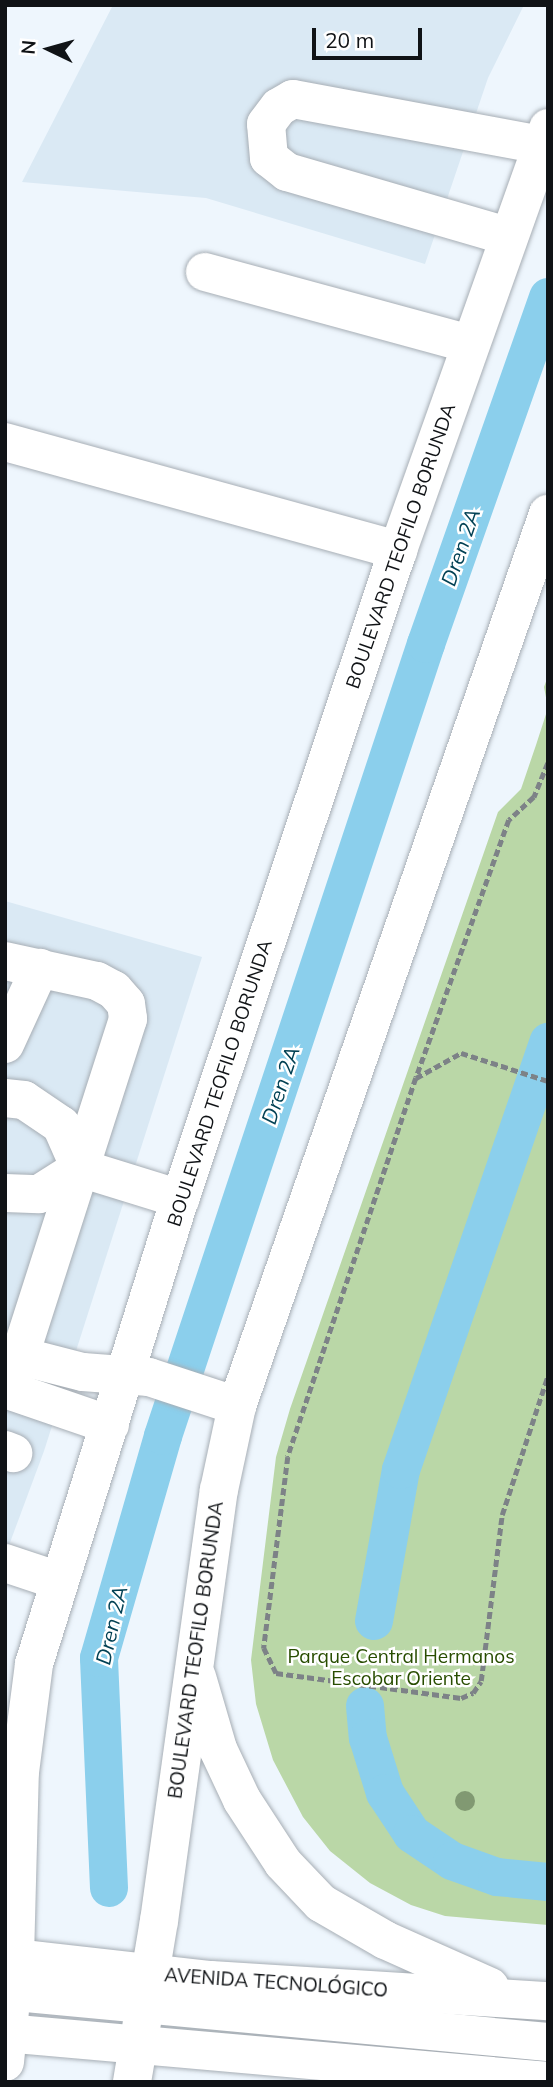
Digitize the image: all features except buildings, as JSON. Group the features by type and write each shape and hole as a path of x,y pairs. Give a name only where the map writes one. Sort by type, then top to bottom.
{"main road":[{"path":"507,236 287,172 269,158 267,124 279,107 293,99 545,136"},
{"name":"BOULEVARD TEOFILO BORUNDA","path":"7,2043 15,1729 59,1581 110,1425 138,1375 180,1199 398,550 507,236 545,136"},
{"path":"205,272 470,344"},
{"path":"5,442 398,550"},
{"name":"BOULEVARD TEOFILO BORUNDA","path":"132,2082 139,2044 141,1984 219,1490 224,1401 548,514"},
{"path":"5,1044 23,965 97,981 114,990 126,1004 128,1019 11,1378"},
{"path":"5,1098 24,1100 61,1125 80,1168 180,1199"},
{"path":"5,1193 39,1194 80,1168"},
{"path":"11,1378 83,1372 138,1375 224,1401"},
{"path":"11,1378 110,1425"},
{"path":"5,1563 59,1581"},
{"path":"193,1660 218,1749 242,1800 283,1863 321,1903 385,1940 531,1999"},
{"name":"AVENIDA TECNOLÓGICO","path":"10,1975 56,1964 141,1984 531,1999"},
{"path":"10,1975 141,1984 548,2042"},
{"path":"7,2043 139,2044 548,2081"}],"path":[{"path":"548,763 534,797 509,820 416,1077 288,1457 264,1648 276,1673 461,1698 472,1693 481,1681 502,1515 548,1375"},
{"path":"416,1077 461,1053 548,1081"}],"shaded area":[{"path":"113,5 524,5 488,78 425,264 206,198 22,182"},
{"path":"5,901 202,957 44,1451 5,1556"}],"green space":[{"path":"548,676 548,708 544,687"},
{"name":"Parque Central Hermanos Escobar Oriente","path":"548,708 548,1925 445,1916 411,1905 370,1883 330,1851 303,1817 273,1760 256,1704 251,1660 276,1457 290,1409 498,812 521,789"}],"waterway":[{"name":"Dren 2A","path":"109,1888 99,1658 163,1436 426,644 548,297"},
{"path":"374,1621 401,1470 548,1042"},
{"path":"365,1706 368,1738 385,1793 412,1834 452,1861 497,1877 548,1882"}]}
